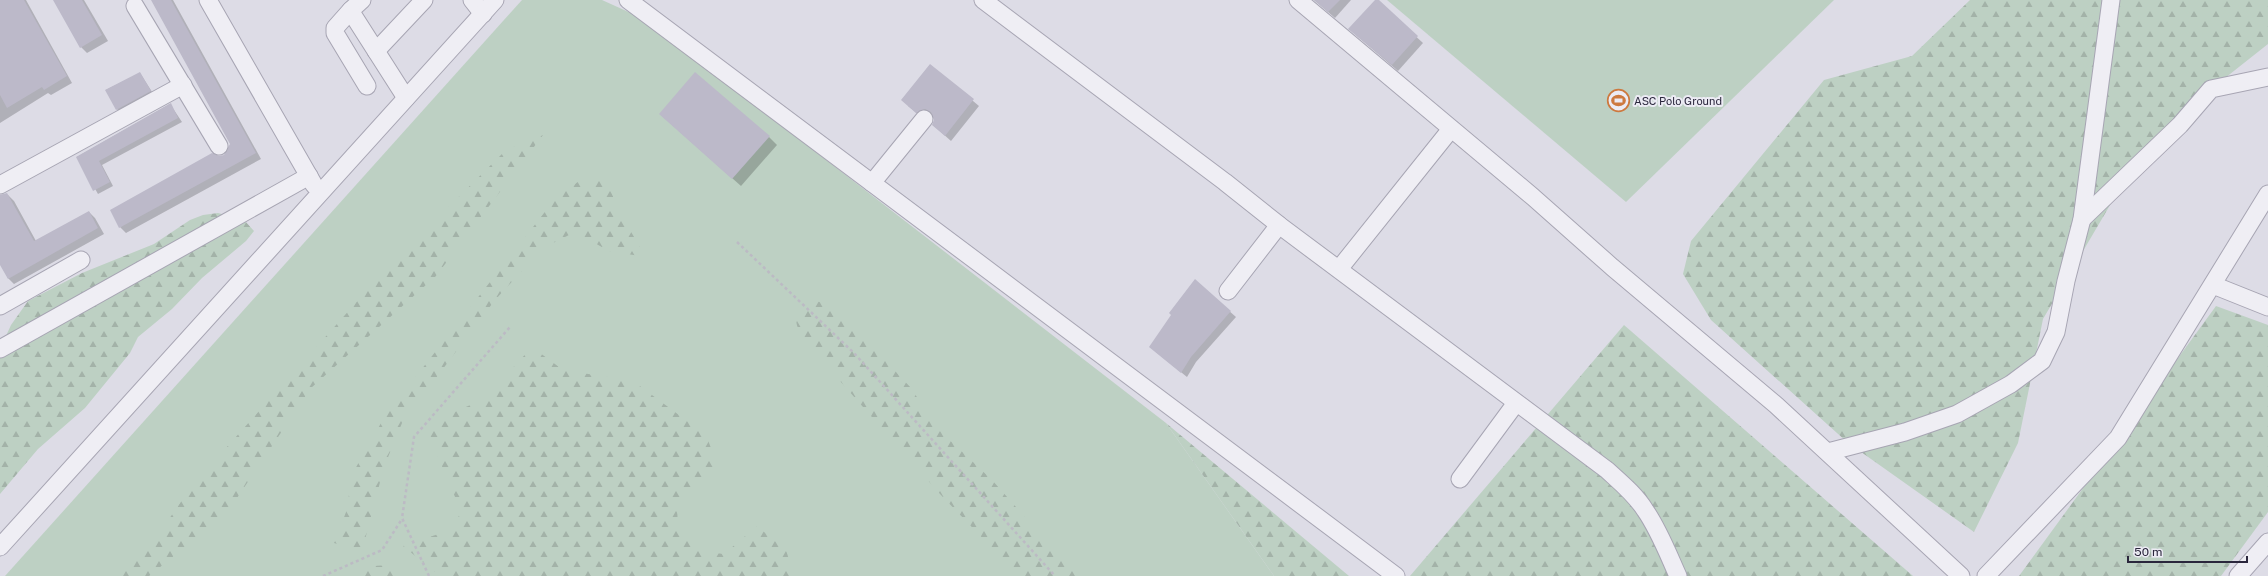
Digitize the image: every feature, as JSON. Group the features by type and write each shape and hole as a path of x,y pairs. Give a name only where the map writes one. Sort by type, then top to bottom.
{"lane":[{"path":"208,0 319,194"},
{"path":"376,51 424,0"},
{"path":"472,0 482,14"},
{"path":"0,547 495,0"},
{"path":"628,0 1396,576"},
{"path":"983,0 1219,177 1279,225 1516,404 1607,470 1634,495 1645,510 1662,539 1678,576"},
{"path":"1298,0 1533,197 1828,452 1961,576"},
{"path":"1828,452 1905,432 1957,414 2011,384 2042,361 2056,332 2066,281 2082,219 2111,0"},
{"path":"367,86 335,33 335,28 356,5 376,51 406,98"},
{"path":"135,6 219,146"},
{"path":"2082,219 2180,125 2211,89 2268,77"},
{"path":"0,185 183,85"},
{"path":"872,183 924,119"},
{"path":"1339,269 1452,129"},
{"path":"0,347 309,176"},
{"path":"1986,576 2118,438 2268,194"},
{"path":"1228,291 1279,225"},
{"path":"0,306 81,260"},
{"path":"2213,285 2268,307"},
{"path":"1460,478 1516,404"},
{"path":"2238,576 2268,542"}],"path":[{"path":"737,242 854,353 1056,576"},
{"path":"323,576 382,550 402,518 414,437 510,326"},
{"path":"402,518 429,576"}],"green space":[{"path":"522,0 602,0 644,19 1166,423 1274,576 5,576"},
{"name":"ASC Polo Ground","path":"1387,0 1834,0 1626,202"},
{"path":"1970,0 2268,0 2268,44 2177,116 2126,178 2043,319 2018,443 1974,532 1847,442 1711,320 1683,274 1691,241 1824,80 1912,56"},
{"path":"543,135 436,276 311,388 227,513 149,576 121,576 162,529 192,486 387,268 506,150"},
{"path":"606,177 618,210 646,257 609,251 575,232 543,248 495,300 402,423 384,467 362,551 334,543 348,507 350,478 385,416 555,199 579,181"},
{"path":"218,213 244,220 254,231 246,241 202,278 172,309 138,337 130,353 85,408 38,449 0,494 0,349 11,325 28,301 82,273 154,244 190,220 203,215"},
{"path":"812,301 821,302 854,327 911,388 937,428 992,480 1077,576 1019,576 940,494 802,338 797,325 796,317 801,310"},
{"path":"2216,306 2268,325 2268,512 2221,576 2019,576"},
{"path":"1624,325 1913,576 1410,576"},
{"path":"532,347 563,370 633,381 706,435 719,469 677,508 678,526 706,552 724,554 757,526 786,550 794,576 440,576 403,546 453,529 461,511 430,438 434,421 484,399"},
{"path":"1166,423 1349,576 1274,576"},
{"path":"391,565 405,576 354,576 373,566"}],"building":[{"path":"0,0 24,0 67,76 44,90 42,87 7,108 0,95"},
{"path":"53,0 82,0 102,35 80,48"},
{"path":"151,0 171,0 256,153 119,228 110,210 212,153 219,156 224,155 230,144"},
{"path":"1314,0 1340,0 1328,12"},
{"path":"1375,0 1379,0 1418,36 1392,65 1348,29"},
{"path":"930,64 974,99 945,136 932,125 934,120 931,112 925,109 916,113 901,100"},
{"path":"140,72 151,91 116,110 105,90"},
{"path":"695,72 770,136 732,179 659,114"},
{"path":"171,103 178,118 99,161 110,182 93,191 76,157"},
{"path":"7,193 34,241 89,211 98,228 8,279 0,265 0,195"},
{"path":"1195,279 1231,311 1191,357 1181,373 1149,347 1171,315 1169,313"}],"place":[{"name":"ASC Polo Ground","path":"1618,101"}]}
